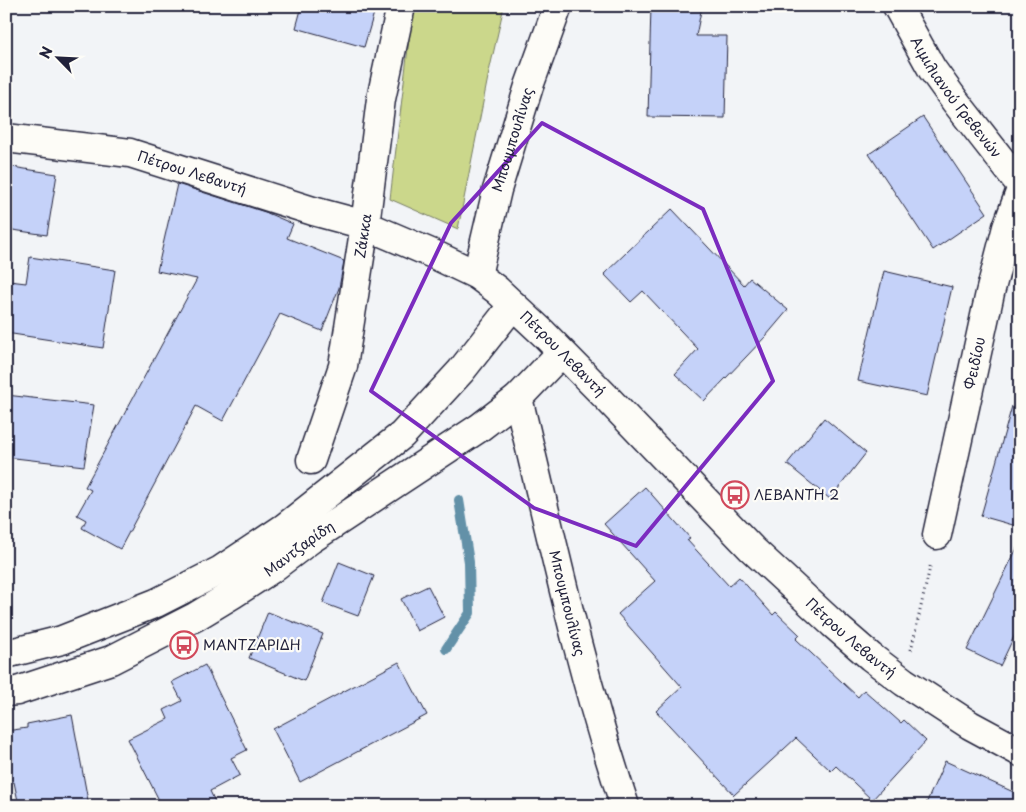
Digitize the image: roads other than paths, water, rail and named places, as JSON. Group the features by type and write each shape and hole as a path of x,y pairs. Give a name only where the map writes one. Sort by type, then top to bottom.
{"street":[{"name":"Ζάκκα","path":"311,460 343,366 365,226 382,99 401,6"},
{"name":"Μπουμπουλίνας","path":"477,275 497,190 529,86 558,6"},
{"name":"Αιμιλιανού Γρεβενών","path":"897,6 936,74 1020,184"},
{"name":"Πέτρου Λεβαντή","path":"6,138 130,153 365,226 433,254 477,275 513,305 562,352 790,586 863,650 904,682 970,725 1020,752"},
{"name":"Φειδίου","path":"937,535 990,293 1007,227 1020,192"},
{"name":"Μαντζαρίδη","path":"6,654 62,640 156,603 221,570 284,528 402,435 461,371 513,305"},
{"name":"Μαντζαρίδη","path":"6,692 17,691 111,660 195,617 270,570 310,539 478,428 518,398 562,352"},
{"name":"Μπουμπουλίνας","path":"518,398 583,664 625,806"}],"waterway":[{"path":"446,649 470,613 469,562 459,500"}],"place":[{"name":"ΛΕΒΑΝΤΗ 2","path":"735,495"},
{"name":"ΜΑΝΤΖΑΡΙΔΗ","path":"184,645"}]}
